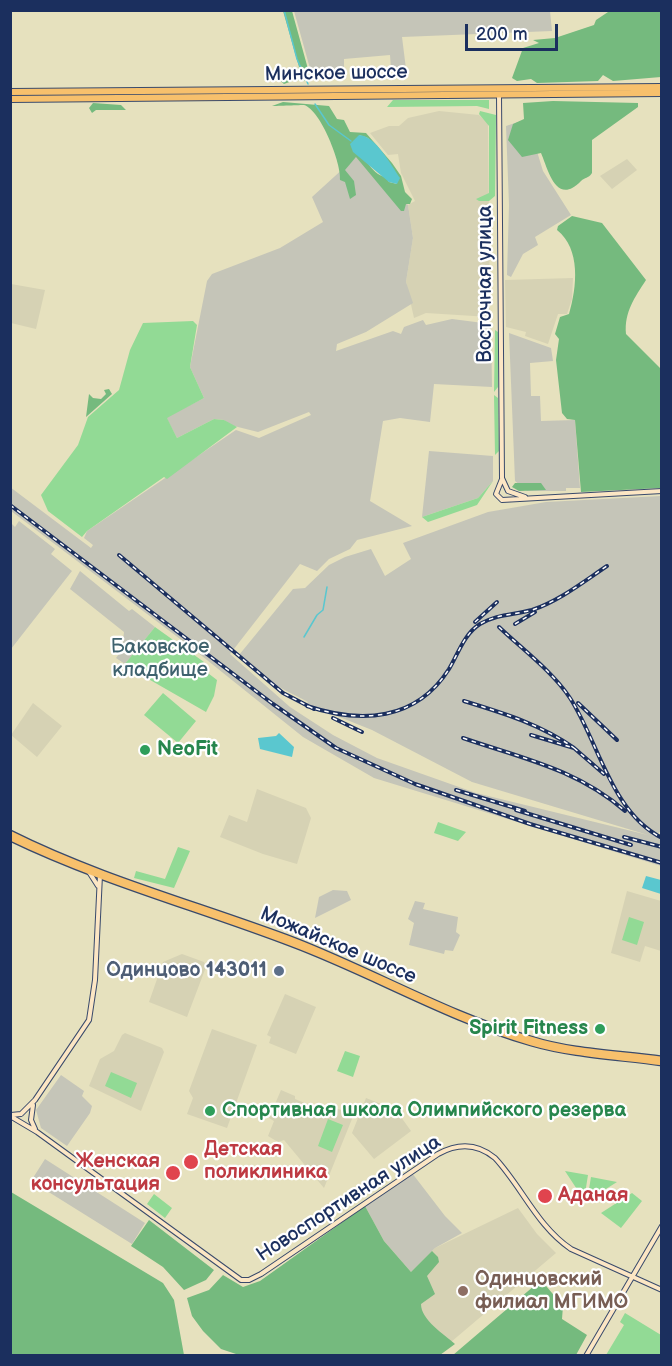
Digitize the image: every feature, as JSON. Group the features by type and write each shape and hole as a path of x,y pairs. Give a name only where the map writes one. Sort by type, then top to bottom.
{"highway":[{"name":"Минское шоссе","path":"10,99 499,93 662,87"},
{"name":"Минское шоссе","path":"10,92 499,93"},
{"name":"Минское шоссе","path":"553,92 662,93"}],"main road":[{"name":"Восточная улица","path":"498,489 502,478 499,93"},
{"name":"Восточная улица","path":"502,478 507,490"},
{"path":"525,497 498,489 496,497 504,500 525,497 662,491"},
{"path":"504,500 507,490"},
{"name":"Можайское шоссе","path":"10,836 88,871 100,873"},
{"name":"Можайское шоссе","path":"10,836 100,873 295,945 445,1012 531,1043 662,1061"},
{"path":"88,871 99,886"},
{"path":"22,1113 35,1100 89,1020 95,982 100,873"},
{"path":"23,1123 28,1123 35,1100"},
{"path":"22,1113 23,1123"},
{"path":"10,1115 22,1113 31,1117 37,1132"},
{"path":"10,1115 37,1132"},
{"name":"Новоспортивная улица","path":"37,1132 231,1275 245,1281 261,1274 438,1154 465,1146 484,1150 495,1158 546,1229 570,1249 662,1290"},
{"path":"586,1356 662,1226"}],"shaded area":[{"path":"294,11 550,11 552,31 402,37 406,69 391,69 390,55 344,59 344,72 311,72"},
{"path":"439,111 479,115 488,123 490,317 426,313 414,318 406,282 413,238 408,205 415,201 401,173 398,154 388,155 370,133 389,126 399,126 408,118"},
{"path":"527,119 543,171 571,215 535,237 538,245 523,254 511,277 507,275 509,205 506,126"},
{"path":"357,156 408,205 413,238 406,282 413,303 366,332 337,344 336,351 393,331 401,334 404,327 423,320 426,325 452,319 491,324 492,387 434,384 430,422 400,418 383,421 370,501 412,526 357,540 350,549 329,559 317,571 300,564 230,654 290,707 333,735 377,758 476,793 648,835 472,782 372,730 307,704 308,702 273,684 239,655 293,589 305,588 329,565 345,557 371,549 385,576 411,559 403,543 488,512 546,502 661,496 662,830 655,836 661,838 661,866 374,778 303,737 192,648 11,511 10,487 91,548 93,545 84,538 87,531 236,430 259,438 311,415 309,412 258,432 230,425 224,420 214,419 177,438 166,417 204,398 190,367 207,281 212,274 280,248 323,222 312,197"},
{"path":"627,159 637,170 612,189 600,176"},
{"path":"573,278 572,299 567,314 558,314 548,344 525,336 526,332 506,327 505,280"},
{"path":"11,284 45,290 36,329 11,323"},
{"path":"509,333 551,348 553,361 530,363 531,396 540,396 541,421 575,420 580,488 566,488 566,491 527,491 515,481"},
{"path":"429,451 493,456 493,481 478,498 422,517"},
{"path":"19,521 55,549 51,554 72,571 11,649 11,523 15,527"},
{"path":"80,571 129,611 132,609 155,627 125,664 116,658 122,650 124,632 70,589"},
{"path":"33,703 62,726 37,757 11,735"},
{"path":"257,789 306,808 311,818 297,864 263,854 220,837 229,815 247,822"},
{"path":"333,890 347,891 351,900 315,918 319,897"},
{"path":"627,891 661,901 661,951 645,946 640,962 611,953"},
{"path":"415,901 425,903 423,909 458,917 456,932 460,935 453,951 445,950 444,954 409,945 414,923 408,919"},
{"path":"182,954 204,962 206,967 187,1017 149,1002 163,962"},
{"path":"285,994 316,1007 296,1054 269,1043 271,1037 267,1035"},
{"path":"212,1029 257,1045 227,1128 187,1114 193,1098 189,1091"},
{"path":"125,1033 162,1048 164,1052 141,1111 89,1086 100,1059 114,1051"},
{"path":"61,1075 84,1091 82,1096 92,1106 90,1113 67,1146 41,1128 36,1110"},
{"path":"281,1090 319,1109 335,1108 354,1114 324,1188 284,1140 278,1142 268,1136 274,1121 269,1118"},
{"path":"366,1098 396,1110 411,1131 374,1159 352,1133"},
{"path":"45,1159 145,1223 132,1244 31,1181"},
{"path":"412,1173 445,1216 462,1233 435,1248 411,1272 384,1241 365,1206"},
{"name":"Одинцовский филиал МГИМО","path":"518,1208 537,1234 556,1253 451,1342 433,1327 419,1309 411,1272 435,1248"}],"green space":[{"path":"611,10 661,11 661,77 613,81 603,75 598,81 537,83 531,79 517,81 512,78 523,48 539,43 533,40 555,38 594,25 596,20"},
{"path":"283,11 292,11 308,69 308,81 295,80 284,84 278,79 293,70 297,71 299,67"},
{"path":"393,100 489,100 489,109 477,106 387,107"},
{"path":"553,101 638,103 638,107 592,140 592,173 572,188 565,190 554,183 541,153 522,157 508,140 513,124 524,119 523,103"},
{"path":"283,102 329,106 337,119 344,120 350,132 366,133 392,163 401,176 405,192 412,199 410,204 406,204 404,211 401,211 356,157 345,170 354,181 356,195 350,199 345,182 340,180 338,163 329,139 311,109 304,105 272,106","holes":["359,135 368,138 397,184 389,182 378,174 367,161"]},
{"path":"93,103 121,105 126,110 96,110 92,113 89,108"},
{"path":"480,111 496,115 495,196 489,201 476,199 489,193 489,126 479,114"},
{"path":"572,216 602,223 646,280 629,312 626,334 661,369 661,488 581,492 575,420 567,419 562,413 556,360 559,339 555,334 560,317 569,314 575,281 570,247 557,230 558,226"},
{"path":"193,321 197,325 190,367 204,398 167,418 177,438 214,419 224,420 237,427 167,479 164,477 87,531 82,537 48,511 41,495 78,445 88,417 119,390 130,350 143,323"},
{"path":"495,330 498,332 498,387 494,392"},
{"path":"109,389 112,394 86,417 89,394 93,398 101,399 106,394 104,390"},
{"path":"494,395 498,398 499,451 495,455"},
{"path":"493,481 477,505 428,522 422,517 478,498"},
{"path":"515,483 541,483 546,490 519,491 512,487"},
{"name":"Баковское кладбище","path":"155,627 204,662 200,667 217,680 214,696 206,712 124,665"},
{"path":"163,693 196,721 178,743 144,715"},
{"path":"438,822 466,832 458,841 434,833"},
{"path":"178,847 190,851 174,888 134,878 136,871 165,879"},
{"path":"629,917 644,922 637,945 622,940"},
{"path":"345,1051 360,1056 353,1077 337,1071"},
{"path":"111,1072 137,1083 131,1098 105,1086"},
{"path":"328,1119 343,1125 332,1152 318,1146"},
{"path":"565,1171 588,1175 584,1200"},
{"path":"591,1177 617,1182 587,1201"},
{"path":"11,1192 163,1283 174,1300 184,1355 11,1355"},
{"path":"632,1193 642,1201 621,1228 601,1213"},
{"path":"154,1194 172,1208 165,1218 147,1204"},
{"path":"365,1206 384,1241 411,1272 432,1251 438,1257 439,1262 427,1276 435,1294 421,1304 429,1321 455,1344 440,1355 239,1355 221,1349 192,1316 187,1298 209,1290 223,1275 243,1287 260,1281"},
{"path":"149,1220 214,1270 206,1280 184,1290 163,1267 131,1246"},
{"path":"541,1280 563,1306 562,1319 587,1335 576,1355 453,1355"},
{"path":"625,1313 661,1335 661,1355 606,1355 624,1325 620,1322"}],"water":[{"path":"359,135 371,140 383,152 400,178 397,184 389,182 353,152 350,144"},
{"path":"279,733 294,747 292,757 260,749 258,738 276,736"},
{"path":"646,876 661,880 661,894 642,888"}],"waterway":[{"path":"284,10 297,59 308,84"},
{"path":"315,104 329,125 351,141"},
{"path":"304,637 317,615 323,610 327,587"}],"railway":[{"path":"10,505 273,704 336,748 415,784 530,824 662,863"},
{"path":"119,555 283,693 314,709"},
{"path":"307,706 327,712 367,716 386,714 404,708 436,686 474,628 493,618 532,610 552,602 607,566"},
{"path":"475,622 497,602"},
{"path":"515,624 535,612"},
{"path":"499,627 546,669 563,688 580,716 618,794 630,811 662,838"},
{"path":"464,701 535,726 574,748"},
{"path":"578,703 617,740"},
{"path":"333,718 362,732"},
{"path":"531,735 574,748 604,774"},
{"path":"463,738 548,766 568,775 588,785 625,811"},
{"path":"456,790 525,811"},
{"path":"516,810 631,845"},
{"path":"624,837 662,847"}],"place":[{"name":"NeoFit","path":"145,750"},
{"name":"Одинцово 143011","path":"279,971"},
{"name":"Spirit Fitness","path":"600,1029"},
{"name":"Спортивная школа Олимпийского резерва","path":"210,1111"},
{"name":"Детская поликлиника","path":"191,1162"},
{"name":"Женская консультация","path":"173,1173"},
{"name":"Аданая","path":"545,1196"},
{"name":"Одинцовский филиал МГИМО","path":"463,1291"}]}
